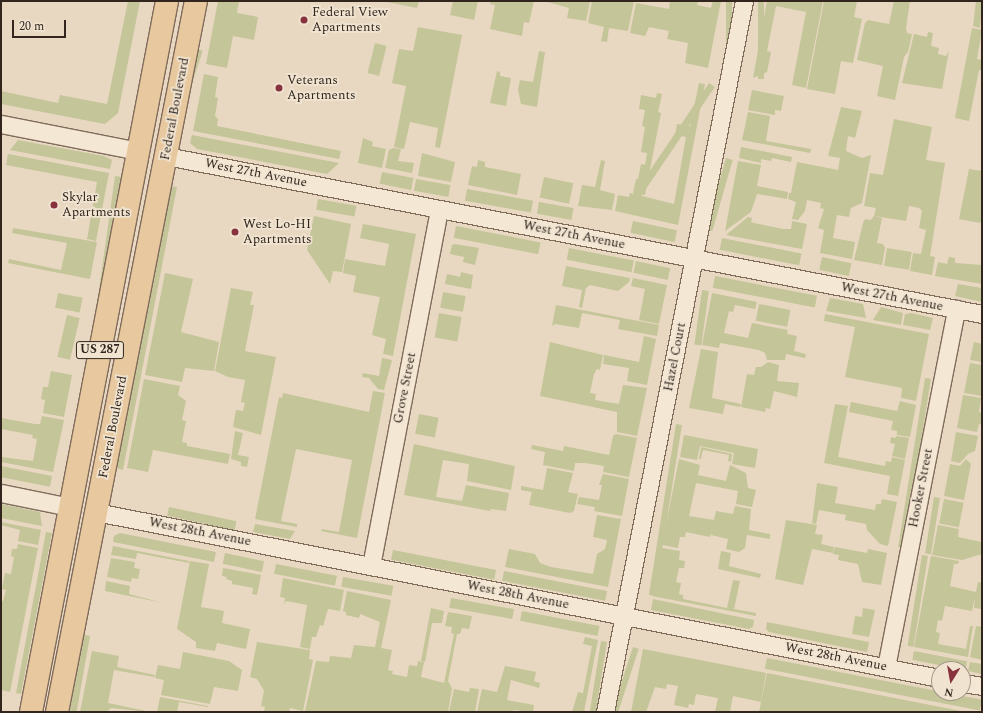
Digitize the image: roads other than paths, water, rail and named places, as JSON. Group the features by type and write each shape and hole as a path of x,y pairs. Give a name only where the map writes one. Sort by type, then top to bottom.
{"main road":[{"name":"Federal Boulevard","path":"31,712 167,1"},
{"name":"Federal Boulevard","path":"58,712 196,1"}],"street":[{"name":"Hazel Court","path":"605,712 744,1"},
{"path":"1,124 138,151"},
{"name":"West 27th Avenue","path":"166,156 982,314"},
{"name":"Grove Street","path":"371,566 439,209"},
{"name":"Hooker Street","path":"886,667 956,309"},
{"path":"1,493 70,507"},
{"name":"West 28th Avenue","path":"96,512 931,676"},
{"path":"971,684 982,686"}],"place":[{"name":"Federal View Apartments","path":"304,20"},
{"name":"Veterans Apartments","path":"279,88"},
{"name":"Skylar Apartments","path":"54,205"},
{"name":"West Lo-HI Apartments","path":"235,232"}]}
